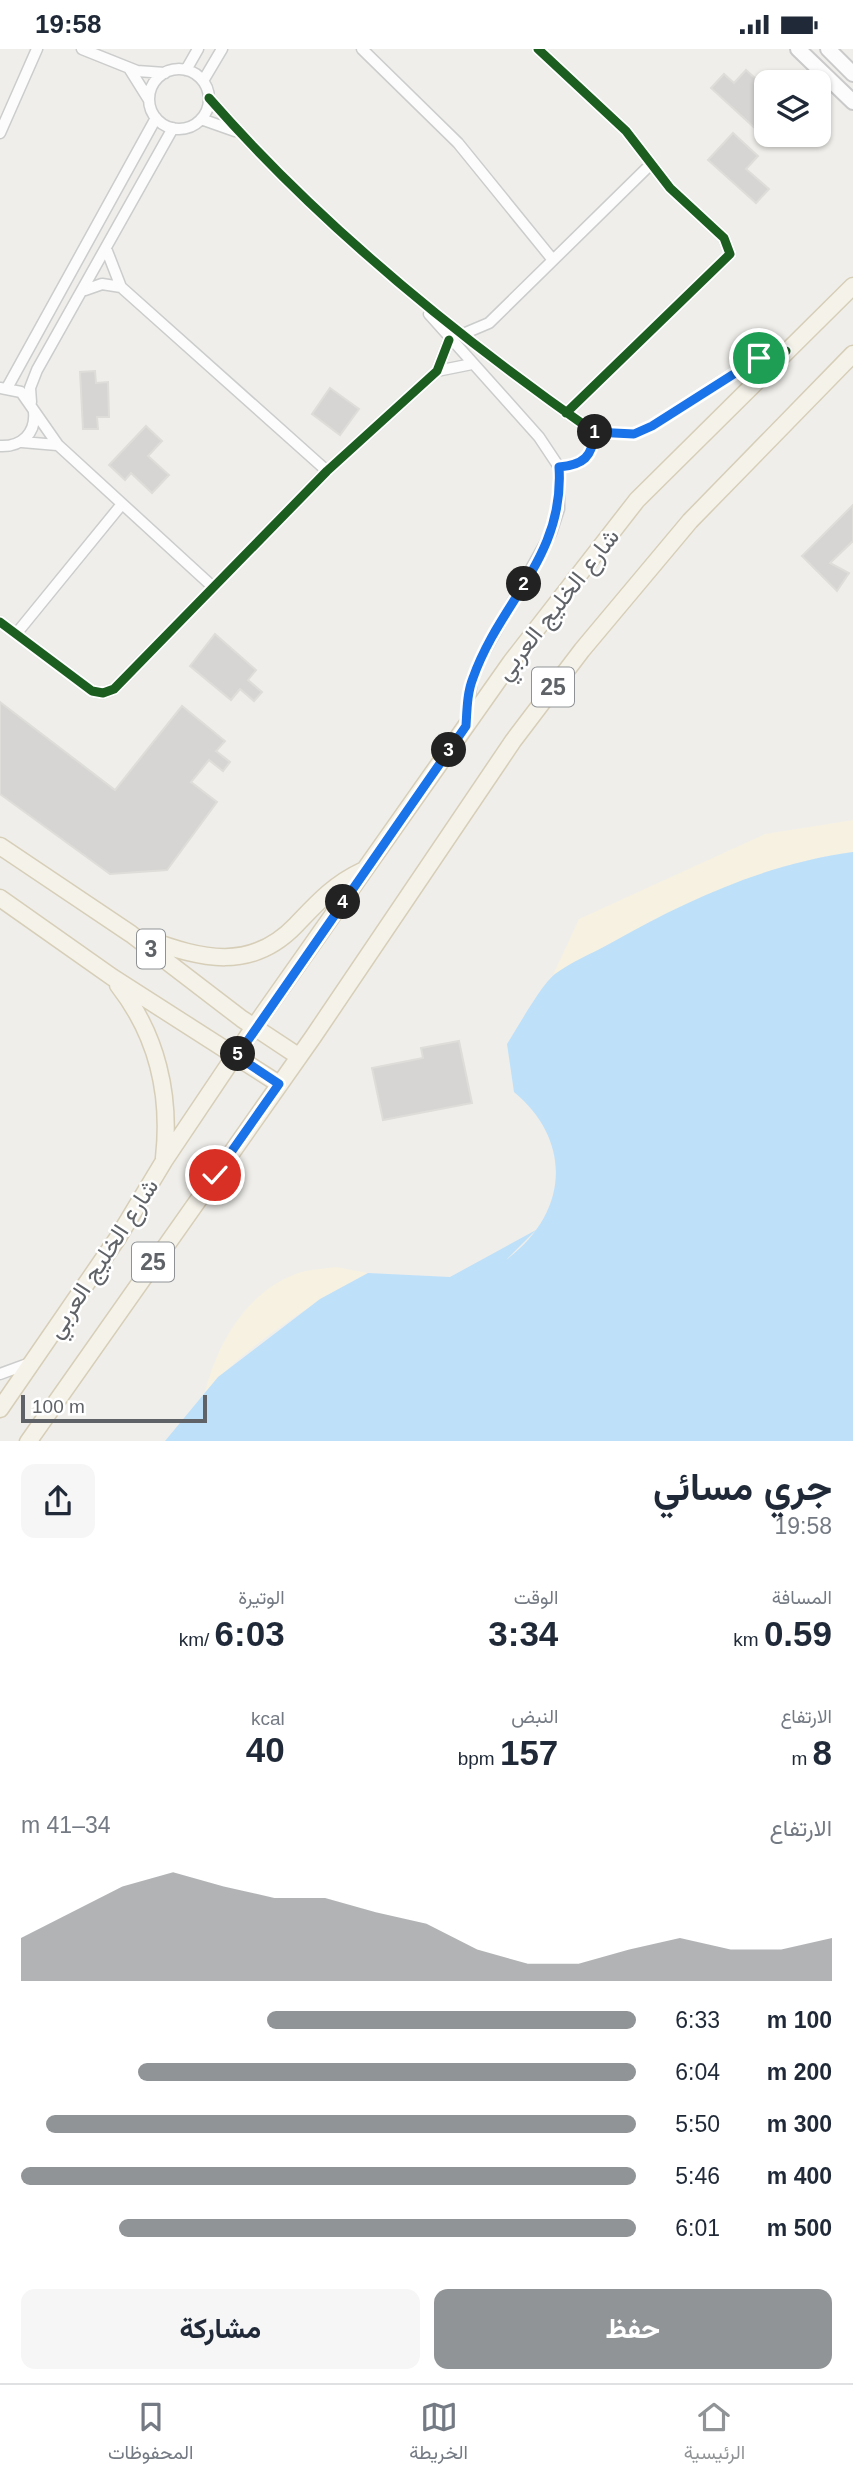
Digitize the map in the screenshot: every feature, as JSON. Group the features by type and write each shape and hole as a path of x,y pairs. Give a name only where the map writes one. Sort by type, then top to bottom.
{"main road":[{"path":"798,49 853,102"},
{"path":"828,49 851,72 846,84 836,85"},
{"name":"شارع الخليج العربي","path":"0,1409 117,1239 164,1161 254,1027 511,661 638,500 853,286"},
{"name":"شارع الخليج العربي","path":"28,1441 299,1056 513,741 582,650 690,521 853,354"},
{"name":"3","path":"0,845 131,934 254,1027 299,1056"},
{"path":"131,934 198,956 222,958 245,954 278,939 330,890 364,870"},
{"name":"3","path":"0,898 113,977 279,1084"},
{"path":"113,977 142,1023 161,1074 167,1118 164,1161"}],"street":[{"path":"0,133 37,49"},
{"path":"82,49 146,73 186,70 203,81 209,98 242,134 420,303 594,432 617,435 643,430 746,365 786,351"},
{"path":"186,70 198,49"},
{"path":"203,81 222,49"},
{"path":"362,49 458,143 553,260"},
{"path":"538,49 626,131 670,188 724,238 730,254 566,413"},
{"path":"128,68 149,100 156,118 173,128 190,127 201,119 209,98"},
{"path":"149,100 154,84 165,73"},
{"path":"156,118 3,388 21,392 58,445 213,587"},
{"path":"201,119 242,134"},
{"path":"22,442 33,427 33,379 107,251 173,128"},
{"path":"463,334 489,323 651,164"},
{"path":"107,251 121,286 327,471"},
{"path":"85,290 102,284 121,286"},
{"path":"420,303 449,340 539,437 559,467 559,509 551,533 481,658 472,680 466,726"},
{"path":"484,351 489,323"},
{"path":"0,622 92,691 103,693 118,685 327,471 437,371 449,340"},
{"path":"437,371 472,364"},
{"path":"559,467 581,464 589,457 594,432"},
{"path":"0,446 22,442 58,445"},
{"path":"16,633 122,504"},
{"path":"0,1374 34,1362"}],"sand":[{"path":"853,820 853,852 812,859 773,870 698,899 553,975 579,919 765,834"},
{"path":"336,1267 368,1273 281,1326 241,1357 205,1392 227,1337 250,1305 280,1281 298,1273"}],"water":[{"path":"853,852 853,1441 165,1441 218,1377 320,1299 368,1273 450,1277 535,1231 552,1200 556,1177 554,1155 547,1133 533,1112 514,1092 507,1044 549,979 568,965 698,898 789,865","holes":["533,1233 527,1242 506,1260"]}],"building":[{"path":"746,70 754,77 754,127 711,88 724,74 734,83"},
{"path":"733,133 758,156 746,169 769,189 756,203 708,160"},
{"path":"95,371 96,383 108,382 109,417 97,417 98,429 83,429 80,372"},
{"path":"330,388 359,409 340,435 312,414"},
{"path":"146,426 162,441 148,456 169,475 152,493 131,473 125,480 109,465"},
{"path":"853,505 853,541 830,563 849,573 837,591 802,556"},
{"path":"215,634 256,670 248,680 262,692 254,701 240,689 231,700 190,666"},
{"path":"0,702 115,790 182,706 225,741 216,751 230,762 223,771 209,760 191,782 217,802 167,870 110,874 0,794"},
{"path":"459,1041 472,1103 383,1120 372,1068 423,1058 421,1048"}],"cycle path":[{"path":"538,49 626,131 670,188 724,238 730,254 566,413"},
{"path":"209,98 297,191 391,277 491,357 594,432 634,434 652,426 746,365 786,351"},
{"path":"0,622 92,691 103,693 114,689 327,471 437,371 449,340"}],"route":[{"path":"215,1175 279,1084 237,1056 254,1027 466,726 472,680 481,658 511,610 551,533 559,509 559,467 581,464 589,457 594,432 634,434 652,426 759,358"}]}
